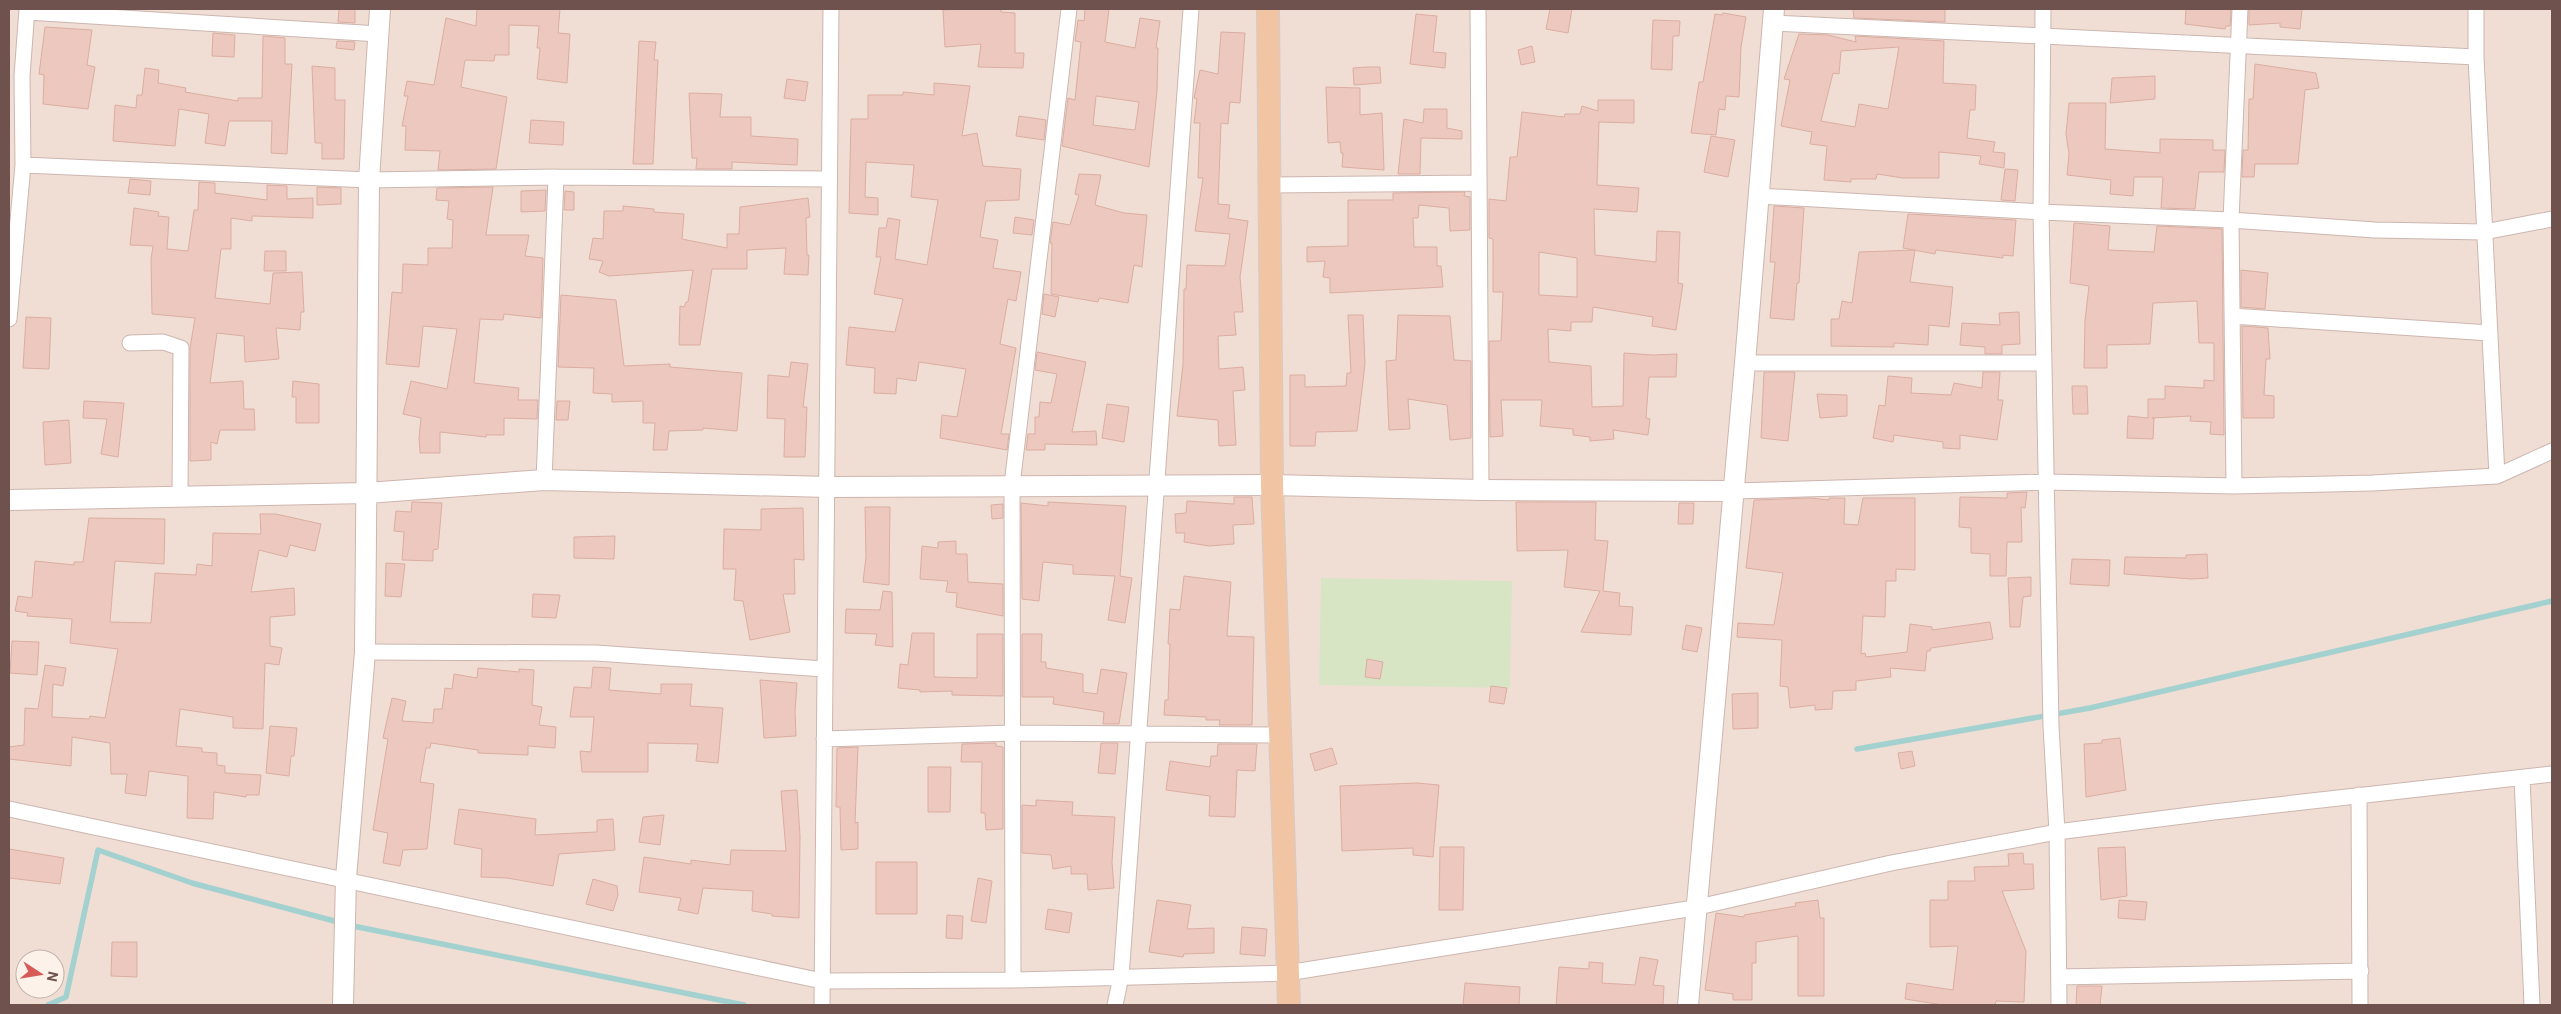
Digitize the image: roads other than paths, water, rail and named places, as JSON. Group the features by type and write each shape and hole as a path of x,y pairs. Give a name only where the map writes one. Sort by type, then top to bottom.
{"main road":[{"path":"1268,9 1272,485 1289,1005"}],"street":[{"path":"343,1005 346,886 365,652 369,180 380,9"},
{"path":"1013,980 1012,485 1069,9"},
{"path":"1115,1005 1121,977 1191,9"},
{"path":"1478,9 1481,490"},
{"path":"2043,9 2041,212 2050,691 2057,832 2059,1005"},
{"path":"2234,486 2231,220 2240,9"},
{"path":"2476,9 2476,57 2497,476"},
{"path":"9,319 23,165 15,76 27,10 379,34"},
{"path":"822,1005 824,669 829,487 829,179 835,10"},
{"path":"1688,1005 1694,908 1734,491 1773,16 2044,36 2476,57"},
{"path":"23,165 369,180 556,177 829,179"},
{"path":"544,480 556,177"},
{"path":"1270,185 1478,184"},
{"path":"1759,196 2041,212 2231,220 2374,230 2484,232 2552,220"},
{"path":"2232,316 2490,333"},
{"path":"130,343 164,342 181,348 180,496"},
{"path":"1745,363 2044,363"},
{"path":"9,500 367,493 544,480 829,487 1272,485 1481,490 1734,491 2047,482 2234,486 2373,483 2497,476 2552,451"},
{"path":"365,652 596,653 824,669"},
{"path":"824,739 1012,733 1138,732 1280,735"},
{"path":"9,809 346,886 822,981 1013,980 1288,973 1694,908 1891,863 2057,832 2359,795 2552,774"},
{"path":"2522,778 2532,1005"},
{"path":"2359,795 2360,1005"},
{"path":"2059,977 2361,971"}],"waterway":[{"path":"1857,749 2090,708 2552,601"},
{"path":"48,1005 66,997 98,850 192,883 353,926 744,1005"}]}
